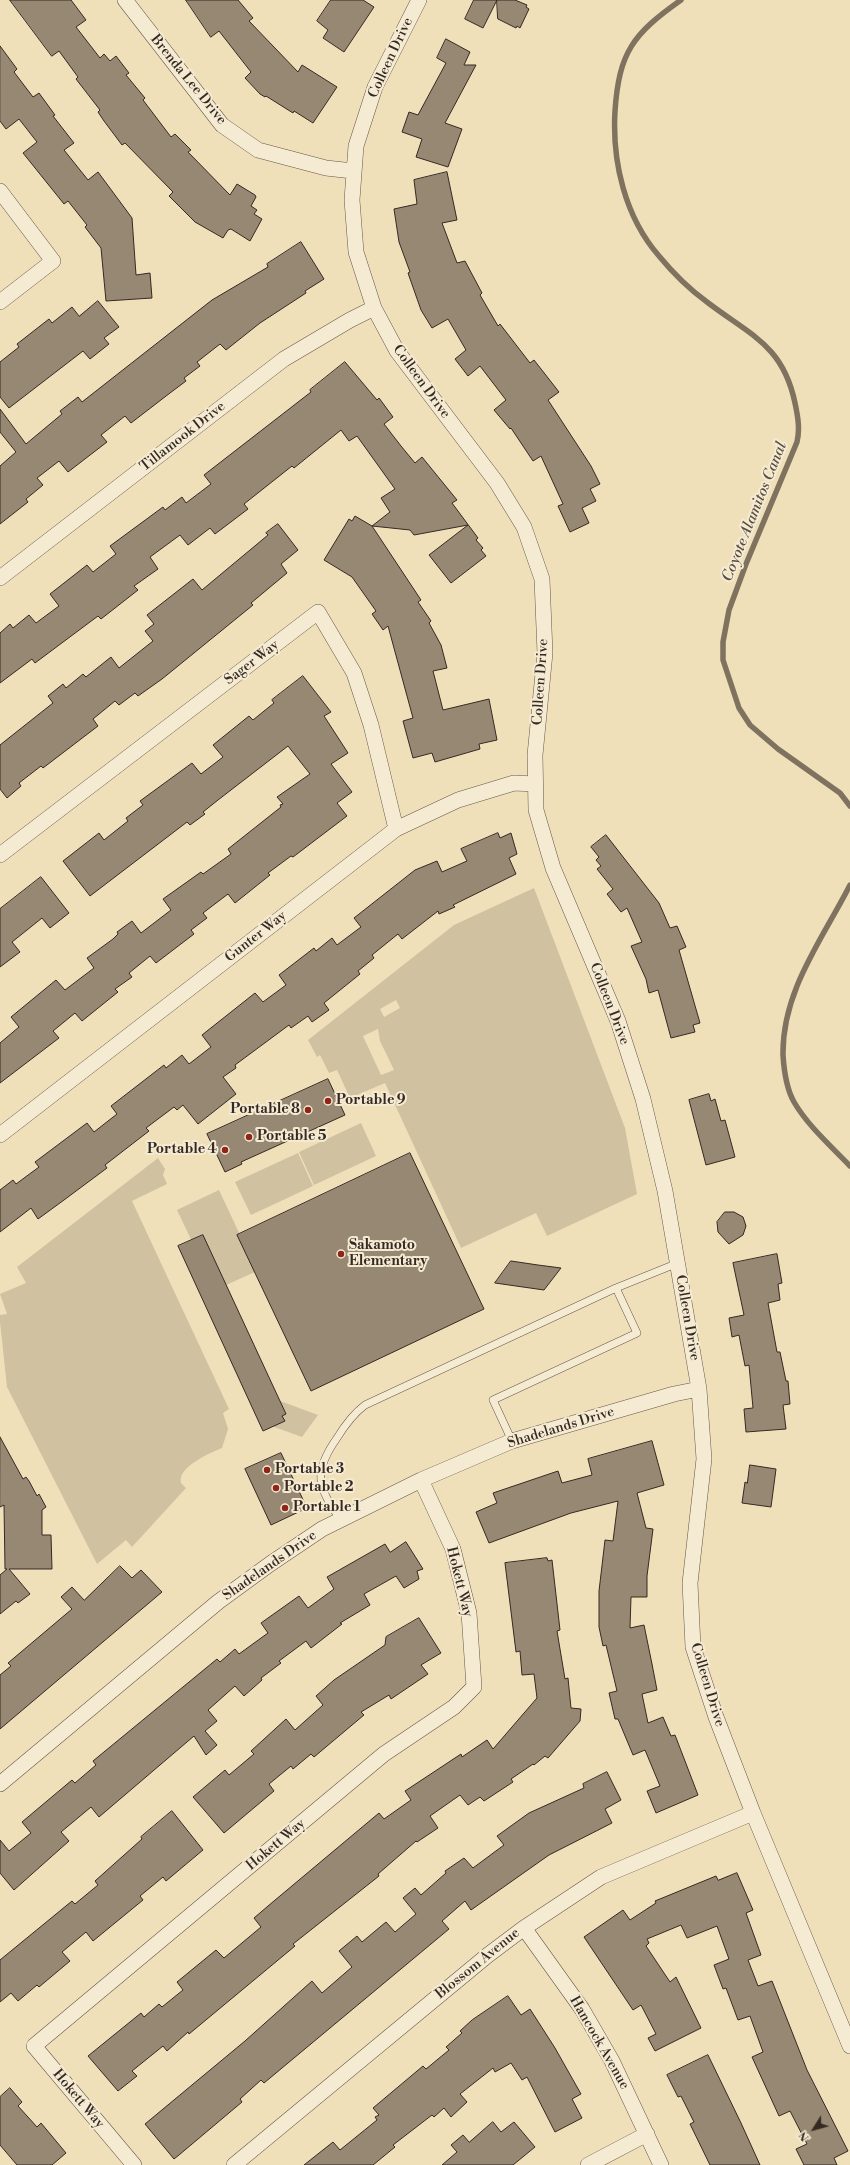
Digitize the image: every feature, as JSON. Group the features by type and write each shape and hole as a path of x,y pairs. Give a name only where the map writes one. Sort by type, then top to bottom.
{"street":[{"name":"Brenda Lee Drive","path":"126,0 222,125 258,150 326,168 353,171"},
{"name":"Colleen Drive","path":"419,0 375,87 356,146 352,200 356,252 374,308 397,351 497,483 524,528 542,579 545,653 535,756 536,810 553,868 618,1021 643,1098 665,1191 699,1389 704,1459 690,1583 694,1647 716,1717 753,1813 850,2046"},
{"path":"0,191 53,262 0,302"},
{"name":"Tillamook Drive","path":"0,578 284,359 350,320 374,308"},
{"name":"Sager Way","path":"0,855 318,612 354,673 371,726 396,829"},
{"name":"Gunter Way","path":"0,1135 396,829 458,800 514,783 535,784"},
{"name":"Shadelands Drive","path":"0,1784 218,1602 270,1564 340,1519 421,1480 512,1441 674,1394 699,1389"},
{"name":"Hokett Way","path":"134,2165 34,2046 384,1754 454,1707 474,1687 469,1613 453,1549 421,1480"},
{"name":"Blossom Avenue","path":"234,2165 488,1955 524,1928 601,1877 753,1813"},
{"name":"Hancock Avenue","path":"524,1928 582,2009 612,2061 661,2165"},
{"path":"588,2165 647,2134"}],"lane":[{"path":"340,1519 328,1502 321,1485 321,1466 325,1454 355,1413 365,1405 616,1288 678,1263"},
{"path":"512,1441 493,1400 637,1333 616,1288"}],"shaded area":[{"path":"534,888 625,1128 637,1194 547,1236 536,1213 461,1248 385,1083 350,1098 337,1070 329,1073 320,1055 317,1057 308,1040 454,925","holes":["396,1000 400,1008 384,1017 380,1009","378,1029 380,1041 394,1070 381,1075 363,1036"]},
{"path":"361,1123 376,1156 314,1185 299,1152"},
{"path":"298,1153 313,1186 251,1215 235,1182"},
{"path":"158,1158 165,1169 163,1175 167,1184 132,1201 229,1409 223,1413 228,1429 222,1448 196,1461 184,1471 181,1477 181,1483 186,1488 132,1547 126,1540 97,1564 7,1387 0,1315 7,1314 0,1294 26,1283 17,1267"},
{"path":"219,1190 257,1271 215,1290 177,1210"},
{"path":"275,1399 318,1415 302,1437 263,1423"}],"building":[{"path":"10,0 71,0 86,20 76,27 100,58 104,54 110,61 116,56 129,73 126,75 145,98 143,100 171,137 175,134 191,150 188,152 230,195 237,184 255,195 256,197 251,206 257,210 254,214 262,219 250,241 231,229 228,230 223,238 195,222 169,196 173,192 125,143 122,145 104,121 98,112 100,110 76,79 78,77 59,51 52,56"},
{"path":"186,0 238,0 253,18 249,21 298,72 302,65 337,87 313,123 294,111 293,113 266,96 265,97 260,94 245,78 251,72 219,31 211,37"},
{"path":"331,0 363,0 374,7 344,52 323,38 328,30 317,21"},
{"path":"474,0 497,0 483,28 465,19"},
{"path":"497,0 515,0 527,5 526,7 529,9 520,28 517,26 516,28 498,19"},
{"path":"446,39 470,52 464,65 476,65 445,123 462,129 448,167 416,157 422,139 402,132 409,112 418,115 446,63 437,58"},
{"path":"0,46 17,69 14,72 33,97 39,93 55,115 53,116 74,143 64,150 88,180 98,172 132,218 136,275 150,273 152,298 106,301 101,248 85,227 87,225 68,201 64,204 23,153 37,142 19,119 6,129 0,121"},
{"path":"447,172 457,220 442,223 457,263 465,261 482,293 480,295 498,326 500,324 530,363 534,360 559,392 548,400 591,466 600,484 590,489 596,501 582,508 589,523 570,532 558,506 563,504 541,456 533,461 511,428 510,429 494,410 506,400 480,366 468,376 455,359 466,350 448,319 432,328 421,310 408,273 410,272 399,242 394,209 417,204 414,180"},
{"path":"301,242 324,279 305,291 306,293 260,323 226,350 220,344 197,362 200,366 184,378 186,381 131,423 125,416 101,435 107,442 68,472 59,461 37,478 43,485 26,499 28,502 0,524 0,466 16,452 0,432 0,409 26,444 62,414 60,411 78,397 82,402 212,300 268,267 267,264"},
{"path":"98,301 119,327 104,338 109,344 90,359 83,351 9,408 0,397 0,362 19,347 17,344 49,319 52,323 72,307 79,316"},
{"path":"345,362 377,400 379,398 393,417 384,424 401,446 415,463 422,457 457,500 452,503 478,538 476,540 483,548 481,550 486,556 451,583 429,555 468,525 414,535 410,530 372,526 390,512 381,498 395,489 357,436 349,441 341,430 294,468 292,466 244,504 248,509 215,534 210,528 188,545 180,535 150,557 158,569 134,586 138,590 101,619 98,616 35,663 32,659 0,683 0,633 10,624 13,628 29,615 36,623 59,606 50,594 87,565 93,572 116,554 110,546 163,507 165,510 182,497 186,503 211,484 204,475 311,392 310,390"},
{"path":"355,516 372,526 421,600 418,602 431,621 429,623 441,645 447,668 433,671 443,710 489,699 497,740 479,744 480,749 435,762 432,753 413,758 403,721 413,718 388,626 383,630 372,614 376,611 352,577 324,560 349,519 352,521"},
{"path":"278,524 298,550 281,564 287,573 251,603 253,605 162,679 138,696 135,693 119,705 115,701 93,719 98,726 43,768 41,766 19,783 21,786 7,798 0,789 0,745 53,703 48,696 63,684 66,688 83,674 86,677 111,657 119,668 153,641 145,631 154,624 147,615 193,579 202,590 268,535 266,533"},
{"path":"303,676 331,712 324,716 348,753 331,764 352,792 337,803 347,816 293,857 291,856 268,873 270,875 235,903 228,894 203,913 207,918 191,930 194,934 156,963 150,956 129,973 132,977 115,989 118,992 82,1021 75,1013 53,1031 59,1038 0,1083 0,1043 19,1027 11,1017 56,980 65,990 94,968 87,958 113,939 118,934 117,932 132,921 141,933 171,910 163,899 201,872 203,874 231,854 228,849 281,807 280,805 283,804 277,797 310,774 288,746 203,812 205,814 190,825 187,822 90,896 63,861 99,833 104,840 128,821 126,818 143,805 140,801 192,763 201,774 223,757 213,745 249,716 253,720 274,703 272,700"},
{"path":"498,833 500,838 511,833 517,854 509,858 516,874 453,905 455,907 439,914 438,911 402,939 398,934 372,955 374,958 358,971 360,974 324,1003 329,1010 312,1022 308,1016 291,1028 289,1025 235,1065 236,1068 223,1077 236,1094 198,1124 183,1105 177,1110 174,1107 146,1128 149,1131 105,1165 107,1168 38,1219 31,1208 0,1232 0,1190 13,1180 16,1184 39,1167 35,1162 87,1123 94,1132 117,1114 111,1106 164,1065 166,1068 182,1055 189,1064 211,1047 202,1035 255,993 263,1002 286,985 279,975 314,948 316,951 332,938 337,945 361,927 354,918 415,870 437,861 442,872 467,861 461,849"},
{"path":"606,835 659,903 670,928 677,926 686,947 679,950 700,1023 693,1025 695,1032 671,1038 658,990 649,993 646,979 631,946 642,942 627,908 621,912 607,894 613,889 597,869 601,866 596,860 599,857 591,847"},
{"path":"41,877 69,913 50,928 42,918 12,942 20,952 0,967 0,909"},
{"path":"328,1079 345,1115 241,1162 242,1164 225,1172 207,1134"},
{"path":"709,1094 711,1101 715,1099 721,1121 725,1120 735,1157 706,1165 689,1100"},
{"path":"410,1153 484,1309 311,1391 237,1235"},
{"path":"725,1212 734,1212 743,1217 746,1226 743,1235 729,1244 718,1232 717,1222"},
{"path":"203,1235 286,1414 282,1416 285,1421 263,1431 178,1246"},
{"path":"777,1254 782,1283 778,1284 780,1300 768,1303 777,1352 780,1352 786,1381 788,1381 790,1404 783,1405 786,1429 746,1432 744,1409 753,1408 749,1365 745,1366 739,1335 732,1337 729,1318 744,1315 733,1263"},
{"path":"511,1261 561,1268 544,1290 495,1283"},
{"path":"0,1437 23,1479 26,1477 37,1496 39,1494 46,1507 42,1510 42,1535 51,1535 52,1569 9,1569 30,1594 18,1603 16,1601 0,1614 0,1575 7,1569 5,1569 4,1505 0,1507"},
{"path":"652,1441 664,1485 637,1493 646,1528 653,1529 647,1576 647,1597 631,1597 630,1628 644,1625 657,1690 642,1694 648,1723 663,1717 671,1736 675,1735 698,1795 656,1813 647,1791 660,1786 645,1750 633,1755 618,1719 615,1719 609,1693 617,1691 606,1645 603,1646 599,1627 599,1591 605,1540 613,1541 618,1501 571,1513 489,1543 476,1512 497,1503 493,1493 558,1471 562,1483 592,1475 588,1459"},
{"path":"281,1453 307,1508 271,1525 245,1469"},
{"path":"750,1465 776,1469 771,1507 742,1503 745,1482 747,1483"},
{"path":"406,1542 423,1569 417,1571 419,1579 404,1588 396,1576 364,1594 370,1605 340,1623 342,1624 311,1648 306,1641 279,1661 281,1663 261,1678 262,1680 244,1696 235,1686 208,1710 217,1721 205,1731 217,1745 206,1755 194,1736 99,1817 91,1807 61,1832 69,1841 14,1890 0,1873 0,1840 9,1851 31,1833 22,1822 72,1780 75,1783 96,1765 93,1761 217,1659 220,1662 235,1649 239,1654 268,1633 261,1623 299,1596 308,1608 334,1589 327,1577 385,1544 390,1552"},
{"path":"547,1558 548,1561 552,1560 560,1630 557,1631 565,1679 568,1678 571,1708 581,1709 580,1721 548,1758 545,1756 534,1765 533,1764 511,1779 513,1782 484,1801 480,1797 468,1805 460,1795 430,1816 438,1828 417,1842 416,1841 378,1874 379,1876 293,1944 295,1946 189,2034 188,2032 167,2051 163,2046 132,2071 137,2076 118,2091 88,2056 141,2013 144,2017 159,2004 162,2007 183,1990 177,1982 216,1950 224,1958 261,1927 254,1918 268,1906 379,1813 384,1819 411,1800 405,1791 461,1754 462,1757 487,1740 493,1749 537,1698 534,1674 522,1675 520,1651 516,1652 505,1563"},
{"path":"120,1566 132,1578 141,1570 162,1592 0,1729 0,1675 11,1666 8,1663 72,1609 61,1597 72,1587 84,1600"},
{"path":"419,1618 441,1653 421,1665 428,1674 391,1699 389,1695 361,1712 364,1715 314,1757 311,1754 293,1769 291,1766 269,1784 274,1791 224,1833 193,1797 225,1770 229,1775 254,1754 251,1751 286,1719 295,1730 323,1705 316,1696 334,1680 385,1645 386,1637"},
{"path":"607,1772 621,1800 605,1809 612,1823 549,1855 471,1910 465,1901 442,1921 449,1929 264,2083 261,2080 240,2099 242,2102 174,2159 145,2124 245,2041 312,1981 322,1993 352,1967 339,1951 357,1936 362,1942 386,1922 395,1932 416,1914 403,1898 415,1888 421,1895 446,1873 445,1871 464,1858 473,1868 504,1845 497,1836 529,1813 584,1788 583,1784"},
{"path":"172,1811 203,1850 166,1881 163,1877 140,1896 143,1900 93,1941 86,1932 62,1952 70,1961 39,1987 37,1985 18,2001 11,1993 0,2002 0,1960 72,1901 75,1904 98,1885 95,1881 142,1839 141,1837"},
{"path":"737,1873 753,1910 746,1913 761,1955 748,1960 758,1986 772,1981 807,2070 848,2151 834,2158 837,2165 804,2165 796,2149 807,2144 790,2111 779,2116 752,2057 763,2052 750,2016 738,2020 726,1988 723,1989 714,1965 729,1959 717,1926 687,1938 681,1925 647,1939 649,1943 646,1946 670,1982 676,1977 701,2028 655,2051 648,2038 656,2034 641,2005 633,2010 584,1937 623,1910 630,1920 656,1903 655,1901 716,1876 718,1880"},
{"path":"508,1996 521,2015 530,2009 555,2048 581,2094 572,2099 582,2118 555,2132 527,2077 522,2080 511,2063 495,2072 493,2068 460,2094 467,2102 451,2117 444,2108 434,2117 432,2115 393,2145 395,2147 373,2165 304,2165 333,2142 340,2150 377,2120 375,2117 379,2115 373,2108 423,2066 426,2069 449,2050 446,2047 462,2033 460,2031 472,2020"},
{"path":"708,2055 760,2165 710,2165 690,2124 694,2122 681,2096 678,2097 667,2075"},
{"path":"10,2088 22,2102 18,2106 37,2127 41,2123 66,2153 52,2165 17,2165 0,2145 0,2097"},
{"path":"493,2122 501,2132 514,2122 535,2147 513,2165 442,2165 457,2152 451,2145 463,2135 469,2142"}],"waterway":[{"name":"Coyote Alamitos Canal","path":"681,0 651,23 632,46 625,59 620,74 615,111 616,150 619,169 629,206 647,241 676,275 694,292 763,343 782,367 790,383 798,418 797,442 746,564 729,610 723,642 723,660 739,708 750,725 778,749 840,793 850,806"},
{"name":"Coyote Alamitos Canal","path":"850,885 816,946 796,988 789,1009 784,1032 783,1055 786,1079 794,1102 813,1128 850,1166"}],"place":[{"name":"Portable 9","path":"328,1101"},
{"name":"Portable 8","path":"308,1110"},
{"name":"Portable 5","path":"249,1137"},
{"name":"Portable 4","path":"225,1150"},
{"name":"Sakamoto Elementary","path":"341,1254"},
{"name":"Portable 3","path":"267,1470"},
{"name":"Portable 2","path":"276,1488"},
{"name":"Portable 1","path":"285,1508"}]}
